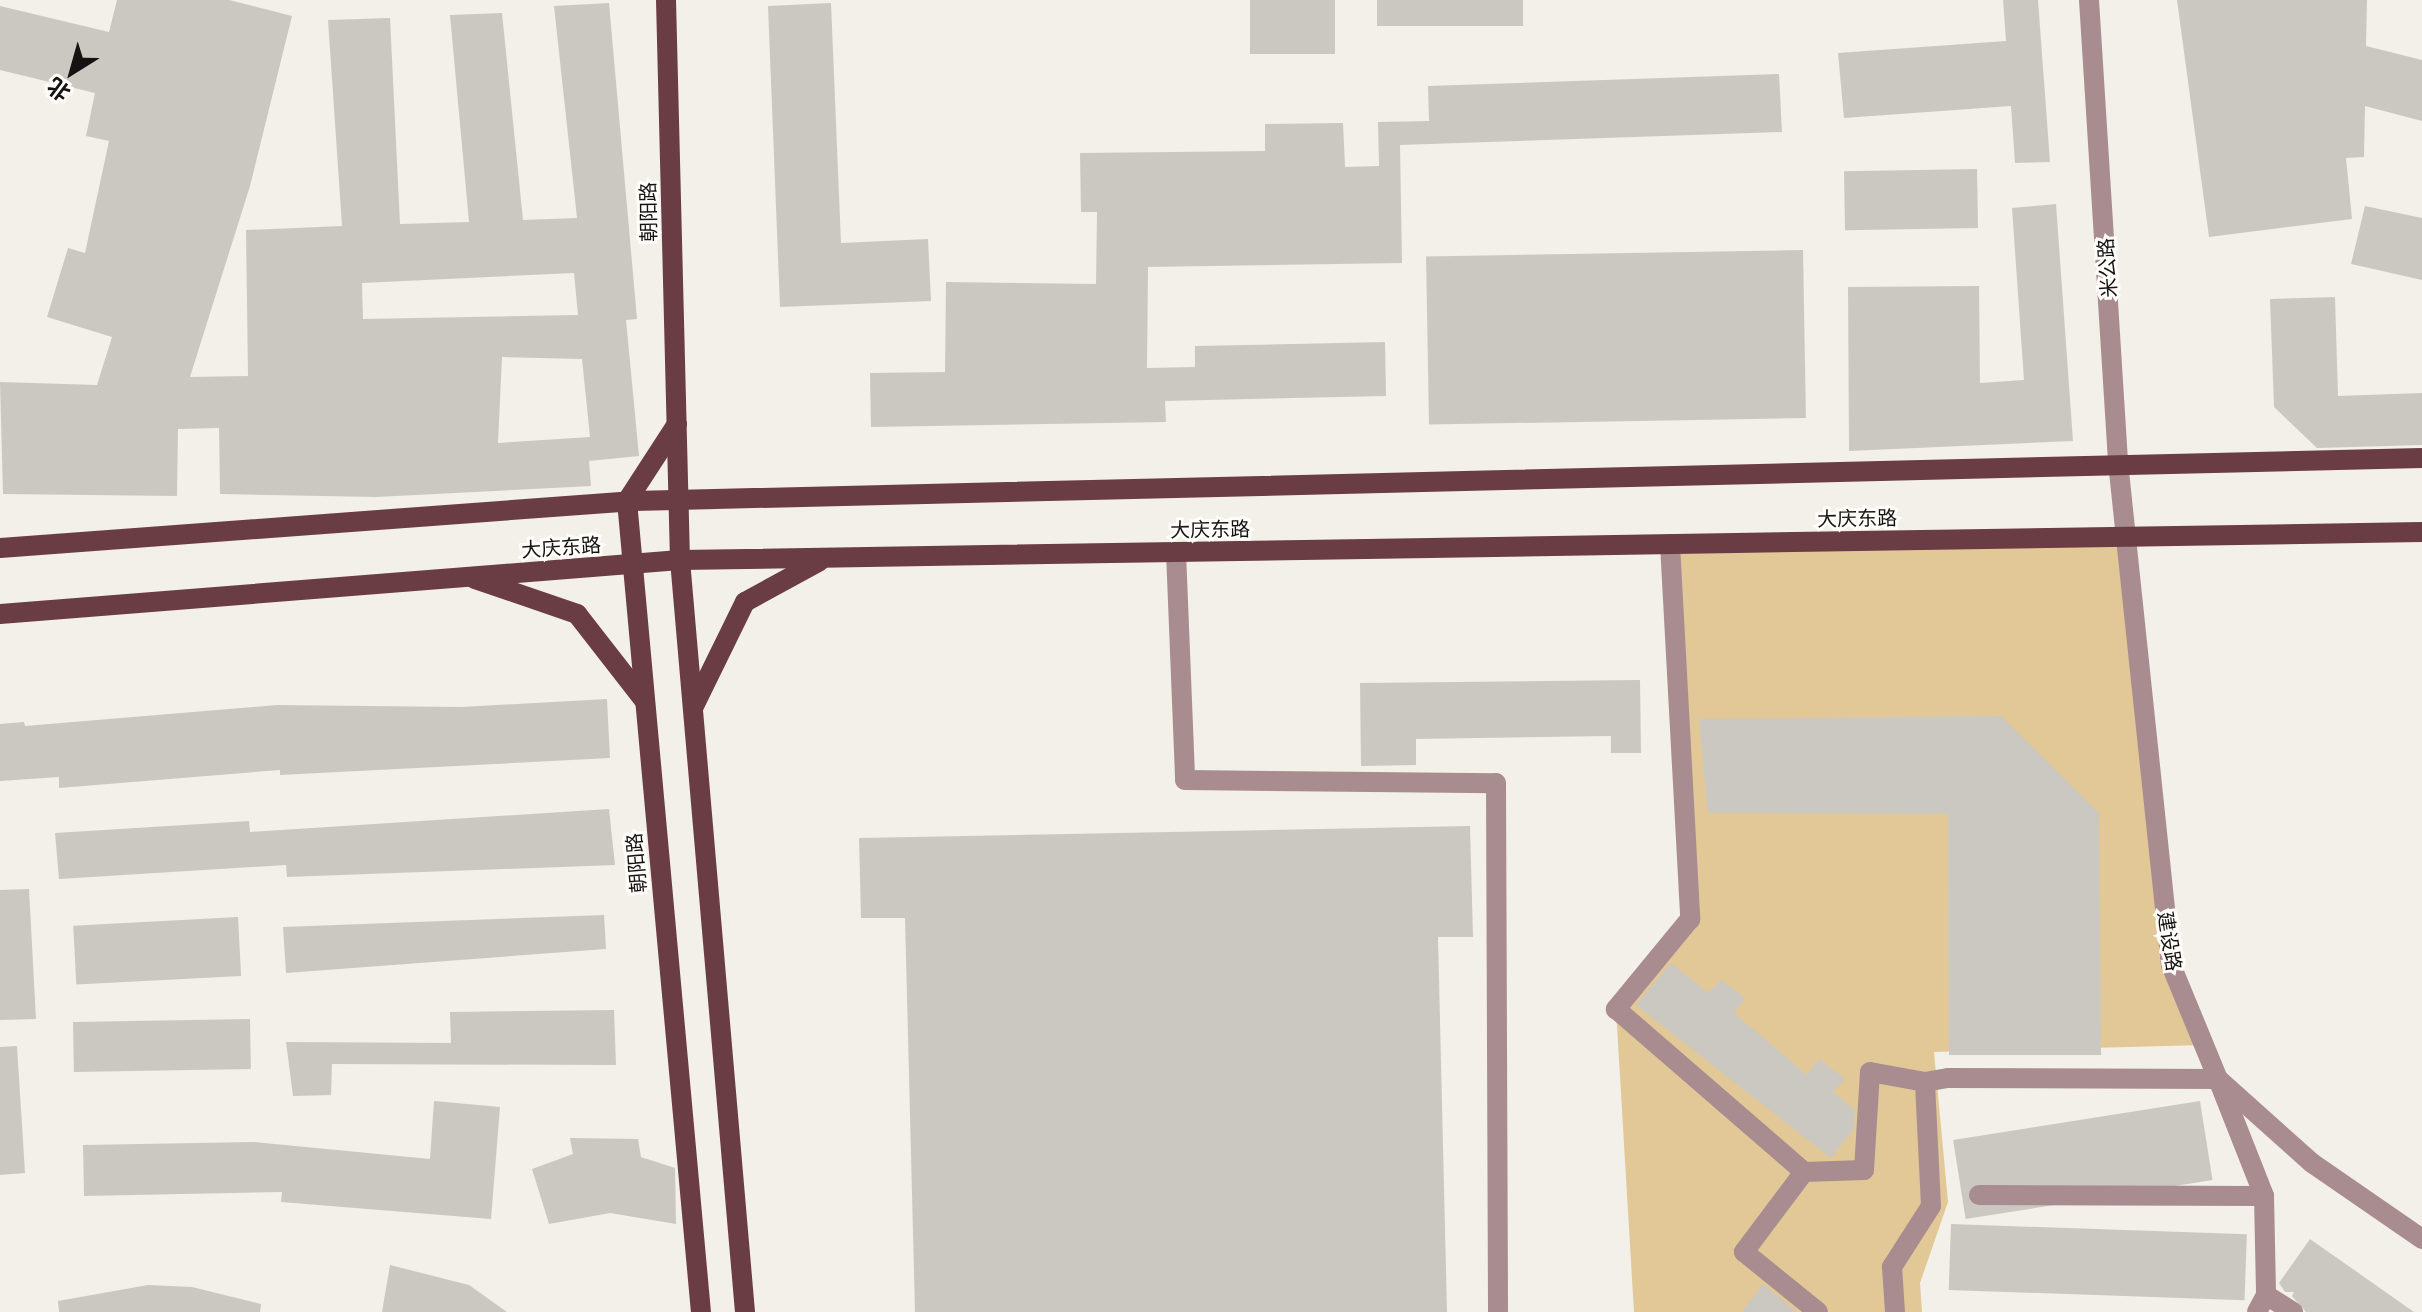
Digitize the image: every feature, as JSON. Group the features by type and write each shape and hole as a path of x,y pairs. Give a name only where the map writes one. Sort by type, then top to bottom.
{"main road":[{"name":"朝阳路","path":"666,0 680,560 745,1312"},
{"path":"627,501 677,424"},
{"name":"大庆东路","path":"0,548 627,501 2118,462 2422,458"},
{"name":"朝阳路","path":"627,501 701,1312"},
{"name":"大庆东路","path":"0,614 680,560 2422,532"},
{"path":"693,708 745,602 824,558"},
{"path":"468,577 577,614 644,700"}],"street":[{"name":"米公路","path":"2089,0 2118,462 2130,536"},
{"name":"建设路","path":"2130,536 2171,965 2218,1079 2312,1163 2422,1239"},
{"path":"1670,544 1690,919 1616,1009 1804,1172 1864,1170 1870,1072 1925,1082 2218,1079 2264,1196 2262,1303 2293,1312"},
{"path":"1176,552 1185,780 1496,783 1498,1312"},
{"path":"1895,1312 1892,1267 1931,1206 1925,1082"},
{"path":"1804,1172 1744,1252 1818,1312"},
{"path":"1979,1195 2264,1196"}],"shaded area":[{"path":"2130,536 2171,965 2204,1045 1934,1052 1948,1202 1920,1283 1922,1312 1634,1312 1616,1009 1690,919 1670,544"}],"building":[{"path":"117,0 229,0 292,16 250,186 190,377 248,376 246,230 342,226 328,20 390,18 400,224 469,222 450,15 502,13 523,220 577,218 554,6 609,3 637,319 626,320 639,456 589,461 591,486 376,497 220,494 219,428 178,429 177,496 3,494 0,382 97,385 112,337 47,317 68,248 85,253 109,141 86,136 95,93 0,70 0,6 109,32","holes":["574,273 578,315 363,319 362,283","502,357 582,359 590,437 498,443"]},
{"path":"1250,0 1335,0 1335,54 1250,54"},
{"path":"1377,0 1523,0 1523,26 1377,26"},
{"path":"2003,0 2038,0 2050,162 2015,163 2011,106 1844,118 1838,53 2006,41"},
{"path":"2177,0 2367,0 2366,46 2422,60 2422,121 2365,106 2364,157 2346,158 2352,219 2209,237"},
{"path":"831,3 841,243 928,239 931,301 780,307 768,6"},
{"path":"1779,74 1782,132 1400,145 1402,263 1148,267 1147,368 1195,367 1195,346 1385,342 1386,396 1165,401 1166,422 871,427 870,373 945,372 946,282 1096,284 1097,212 1081,212 1080,153 1265,151 1265,124 1343,123 1345,167 1379,166 1378,122 1429,121 1428,86"},
{"path":"1977,169 1978,228 1845,230 1844,171"},
{"path":"2056,204 2073,441 1849,451 1848,287 1979,286 1980,383 2024,380 2012,208"},
{"path":"2365,206 2422,218 2422,280 2351,264"},
{"path":"1803,250 1806,418 1429,425 1426,257"},
{"path":"2335,297 2338,396 2422,393 2422,445 2317,448 2274,407 2270,299"},
{"path":"1640,680 1641,753 1611,753 1611,736 1416,739 1416,765 1361,766 1360,683"},
{"path":"607,699 610,758 280,775 280,770 59,788 59,777 0,781 0,724 24,722 25,726 277,705 461,707"},
{"path":"2001,716 2099,813 2101,1055 1949,1055 1948,814 1708,813 1699,719"},
{"path":"609,809 615,865 287,877 286,865 59,879 55,833 249,821 250,832"},
{"path":"1470,826 1473,937 1438,937 1447,1312 915,1312 905,918 861,918 859,838"},
{"path":"29,889 36,1019 0,1020 0,890"},
{"path":"604,915 606,949 286,973 283,927"},
{"path":"238,917 241,976 76,985 73,926"},
{"path":"1671,963 1708,993 1721,980 1745,998 1734,1013 1807,1075 1819,1059 1845,1079 1833,1092 1855,1110 1854,1128 1831,1158 1636,1005"},
{"path":"614,1010 616,1065 332,1064 331,1095 293,1096 286,1042 451,1043 450,1012"},
{"path":"250,1019 251,1069 74,1072 73,1022"},
{"path":"17,1046 25,1173 0,1175 0,1047"},
{"path":"434,1101 500,1107 491,1219 281,1202 282,1192 84,1196 83,1145 254,1142 430,1159"},
{"path":"2200,1101 2213,1180 1966,1219 1953,1140"},
{"path":"570,1138 638,1139 641,1157 675,1168 676,1224 610,1213 549,1224 532,1169 573,1154"},
{"path":"1951,1224 2247,1234 2245,1300 1949,1290"},
{"path":"2310,1239 2414,1312 2306,1312 2292,1296 2294,1292 2285,1292 2279,1283"},
{"path":"390,1265 469,1285 507,1312 382,1312"},
{"path":"1763,1284 1797,1312 1742,1312"},
{"path":"148,1285 192,1287 261,1304 260,1312 59,1312 58,1301"}]}
